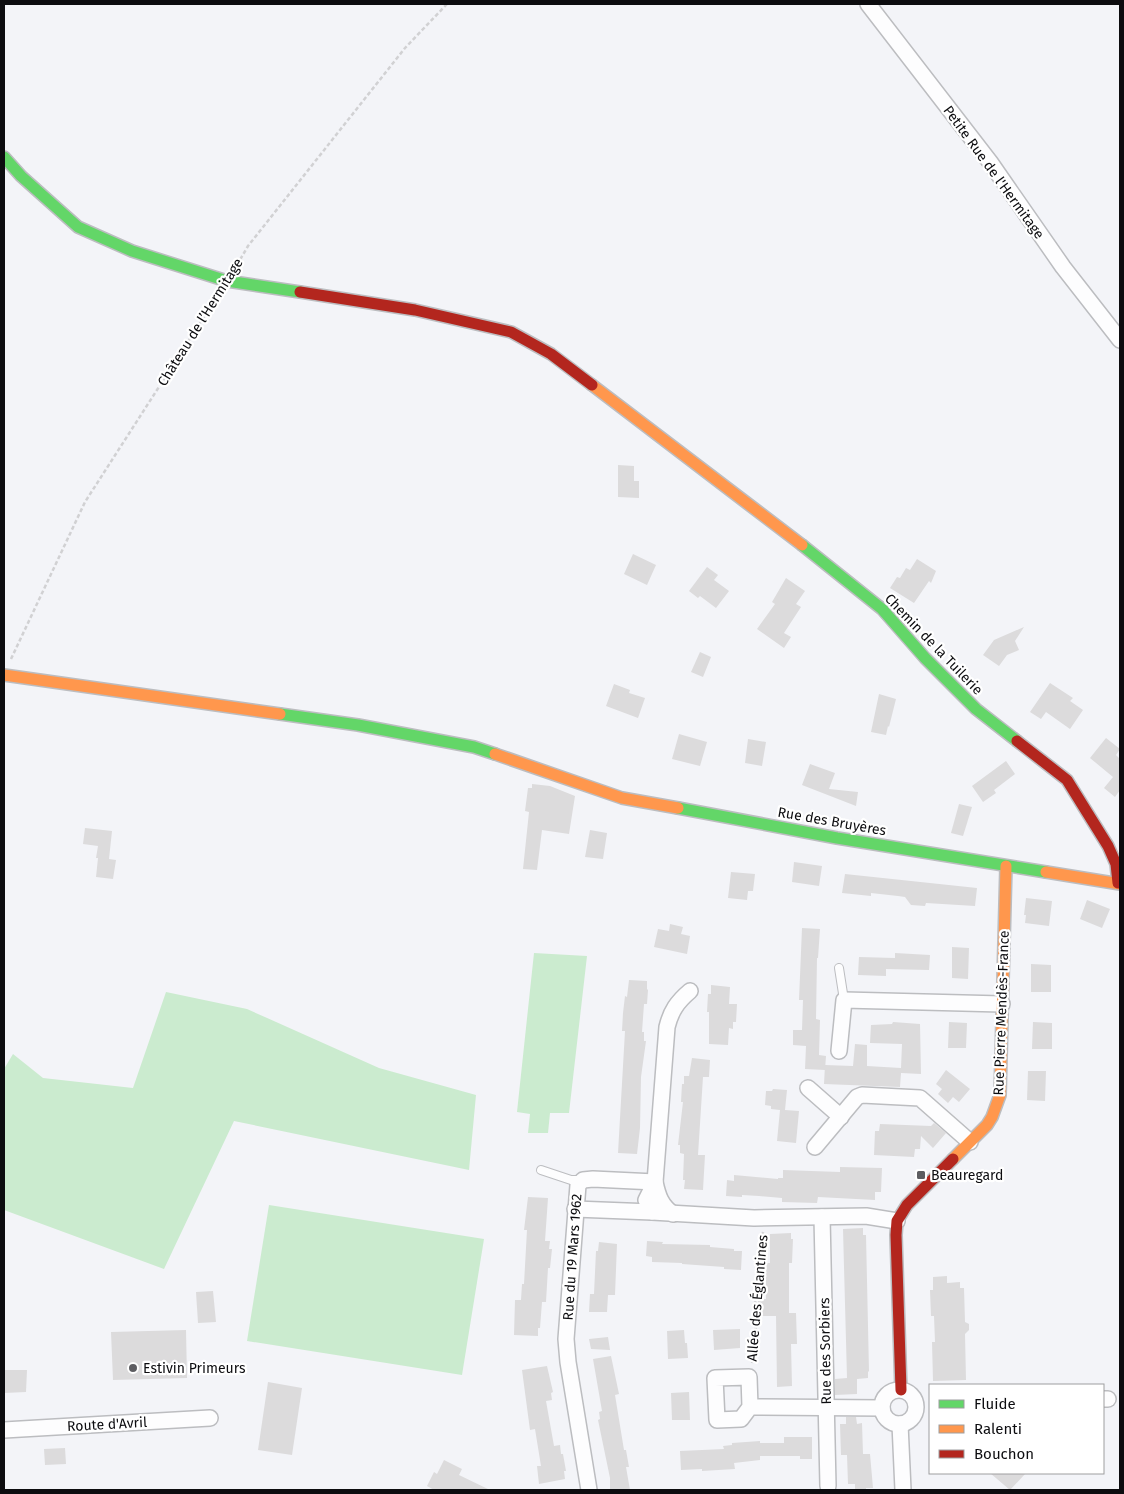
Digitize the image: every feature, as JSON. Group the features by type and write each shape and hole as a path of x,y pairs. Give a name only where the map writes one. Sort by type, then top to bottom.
{"street":[{"name":"Petite Rue de l'Hermitage","path":"868,4 990,162 1063,267 1120,340"},
{"name":"Chemin de la Tuilerie","path":"4,157 21,176 78,227 132,252 227,281 415,310 510,332 551,354 882,608 925,658 976,709 1067,780 1108,846 1116,864 1119,883"},
{"name":"Rue des Bruyères","path":"6,670 358,725 474,747 622,798 837,838 1119,883"},
{"name":"Rue Pierre Mendès-France","path":"897,1221 906,1204 987,1125 1000,1095 1006,866"},
{"path":"672,1214 665,1208 658,1196 655,1182 667,1027 674,1007 690,991"},
{"path":"839,1051 844,1000 1002,1004"},
{"path":"808,1088 841,1116"},
{"path":"815,1146 857,1097 862,1095 920,1098 970,1142"},
{"name":"Rue du 19 Mars 1962","path":"589,1490 566,1339 578,1185 582,1180 655,1182"},
{"path":"652,1212 646,1200 655,1182"},
{"path":"575,1209 765,1218 866,1216 897,1221 900,1390"},
{"name":"Rue des Sorbiers","path":"822,1217 828,1486"},
{"path":"749,1377 750,1407 741,1419 717,1420 715,1378 749,1377"},
{"path":"894,1390 900,1390 911,1395 923,1405 916,1410 910,1420 900,1424 890,1422 882,1408 885,1397 894,1390"},
{"path":"750,1407 882,1408"},
{"name":"Route d'Avril","path":"4,1430 210,1418"},
{"path":"900,1424 902,1490"}],"lane":[{"path":"839,968 844,1000"},
{"path":"541,1170 571,1180 582,1180"}],"path":[{"name":"Château de l’Hermitage","path":"6,670 85,502 248,246 404,48 447,4"},
{"name":"Allée des Églantines","path":"749,1377 756,1350 755,1296 765,1218"}],"green space":[{"path":"534,953 587,956 569,1113 550,1113 548,1133 528,1133 530,1114 517,1112"},
{"path":"166,992 247,1009 379,1068 476,1095 469,1170 234,1121 164,1269 4,1210 4,1069 13,1054 43,1078 133,1088"},
{"path":"269,1205 484,1239 462,1375 247,1341"}],"building":[{"path":"618,465 634,466 634,481 639,481 639,498 618,497"},
{"path":"633,554 656,565 647,585 624,574"},
{"path":"917,559 936,571 931,583 929,581 914,603 890,588 897,577 900,578 906,568 910,570"},
{"path":"707,567 718,575 714,580 729,591 716,608 700,596 698,598 689,591"},
{"path":"786,578 805,591 796,604 801,607 784,633 791,637 784,648 757,629 775,604 772,602"},
{"path":"1024,627 1015,641 1019,650 1007,655 999,666 983,655 994,640"},
{"path":"700,652 711,657 703,677 691,672"},
{"path":"1050,683 1073,698 1070,701 1083,710 1070,729 1046,712 1041,719 1030,712"},
{"path":"614,684 630,690 629,693 645,698 638,718 606,706"},
{"path":"879,694 896,699 886,735 871,732"},
{"path":"679,734 707,742 700,766 672,759"},
{"path":"1106,738 1120,749 1116,755 1120,759 1120,790 1115,797 1104,788 1113,777 1090,758"},
{"path":"748,739 766,742 762,766 745,763"},
{"path":"1006,761 1015,774 994,790 996,793 983,802 972,786"},
{"path":"810,764 835,773 829,789 858,792 856,806 802,785"},
{"path":"532,784 550,786 575,796 569,834 542,830 537,870 523,869 529,812 525,811 528,788 532,788"},
{"path":"959,804 972,807 963,836 951,833"},
{"path":"85,828 112,831 109,859 116,860 113,879 96,877 98,846 83,844"},
{"path":"590,830 607,833 603,859 585,857"},
{"path":"794,862 822,866 819,886 792,882"},
{"path":"731,872 755,874 753,891 748,891 747,900 728,898"},
{"path":"845,874 977,888 975,906 926,903 925,906 911,905 905,897 871,893 871,896 842,893"},
{"path":"1026,898 1052,901 1049,926 1025,923"},
{"path":"1087,900 1110,909 1102,928 1080,919"},
{"path":"670,924 683,927 681,934 690,936 687,954 654,947 658,929 669,931"},
{"path":"802,928 820,929 817,958 816,1019 820,1020 819,1055 826,1056 825,1070 805,1069 806,1046 793,1045 793,1030 802,1030 803,1000 799,1000"},
{"path":"952,947 969,948 968,979 952,978"},
{"path":"895,953 930,955 929,970 886,969 886,976 858,975 859,957 895,958"},
{"path":"1031,964 1051,965 1051,992 1031,992"},
{"path":"629,980 647,981 648,990 647,1004 644,1004 642,1032 644,1032 644,1041 646,1041 641,1077 640,1128 637,1154 618,1153 625,1031 622,1031 623,1013"},
{"path":"711,985 730,987 729,1004 737,1004 736,1022 733,1022 733,1029 729,1028 728,1045 709,1044 709,1012 707,1012 708,994 711,994"},
{"path":"893,1022 920,1024 921,1074 901,1073 900,1087 824,1084 825,1065 853,1066 855,1044 867,1045 867,1066 901,1068 902,1044 870,1043 871,1025 892,1024"},
{"path":"949,1022 967,1023 966,1048 948,1048"},
{"path":"1033,1022 1052,1023 1052,1049 1032,1049"},
{"path":"692,1058 710,1060 709,1077 703,1077 698,1155 705,1155 703,1190 684,1189 684,1154 680,1153 680,1145 678,1145 683,1102 681,1102 682,1084 684,1084 684,1076 689,1076"},
{"path":"946,1070 970,1089 959,1102 953,1097 948,1103 938,1094 942,1089 936,1084"},
{"path":"1028,1071 1046,1071 1045,1101 1027,1100"},
{"path":"773,1089 787,1090 785,1110 799,1111 796,1143 777,1141 780,1110 771,1109 771,1106 765,1105 766,1091 772,1091"},
{"path":"934,1123 946,1133 933,1148 921,1136 920,1149 915,1149 914,1157 874,1155 875,1131 879,1131 880,1124 931,1126"},
{"path":"840,1167 882,1168 881,1192 875,1192 875,1200 818,1197 817,1203 782,1202 782,1198 759,1196 726,1196 727,1180 734,1181 734,1175 778,1179 783,1178 783,1170 840,1172"},
{"path":"528,1197 548,1198 545,1241 550,1241 549,1249 552,1249 550,1268 548,1268 546,1302 542,1302 538,1336 514,1335 515,1300 521,1300 522,1284 524,1284 527,1230 524,1230"},
{"path":"863,1228 863,1235 866,1235 868,1378 857,1379 857,1394 835,1395 835,1379 847,1378 843,1229"},
{"path":"791,1233 791,1239 793,1239 792,1263 789,1263 789,1313 796,1313 797,1344 791,1344 792,1386 777,1387 776,1316 758,1316 758,1299 766,1299 766,1263 770,1263 770,1234"},
{"path":"647,1241 663,1242 662,1244 710,1245 710,1247 742,1251 741,1270 682,1263 652,1262 652,1257 646,1256"},
{"path":"599,1242 617,1244 615,1295 608,1295 607,1312 589,1312 590,1294 594,1294 596,1251 598,1251"},
{"path":"947,1276 947,1283 960,1282 960,1288 964,1288 965,1322 969,1324 969,1330 965,1334 966,1380 933,1381 932,1342 935,1342 930,1290 933,1290 933,1277"},
{"path":"213,1291 216,1322 198,1323 196,1292"},
{"path":"740,1329 740,1348 714,1350 713,1330"},
{"path":"186,1330 187,1378 113,1380 111,1332"},
{"path":"684,1330 688,1358 668,1359 667,1331"},
{"path":"608,1337 610,1350 591,1349 589,1339"},
{"path":"611,1356 619,1394 615,1395 624,1450 626,1450 629,1467 626,1467 630,1490 610,1490 610,1478 598,1420 600,1419 599,1412 602,1411 593,1359"},
{"path":"547,1366 553,1392 551,1393 552,1400 546,1401 554,1446 560,1445 566,1471 564,1471 565,1479 539,1484 537,1466 541,1466 535,1429 530,1430 522,1370"},
{"path":"4,1370 27,1370 26,1392 4,1393"},
{"path":"268,1382 302,1388 292,1455 258,1450"},
{"path":"689,1392 690,1420 672,1420 671,1393"},
{"path":"846,1417 856,1417 857,1424 862,1423 863,1454 870,1454 873,1488 855,1490 855,1484 848,1484 847,1455 841,1455 840,1424 846,1424"},
{"path":"784,1437 812,1437 812,1459 800,1459 800,1456 760,1456 760,1460 734,1463 735,1469 681,1470 680,1451 724,1449 723,1446 732,1445 732,1443 760,1441 760,1443 784,1443"},
{"path":"65,1448 66,1464 45,1465 44,1449"},
{"path":"444,1460 462,1469 459,1475 490,1490 434,1490 427,1486 434,1472 437,1474"},
{"path":"991,1474 1025,1474 1010,1490"}],"traffic: fast":[{"path":"4,157 21,176 78,227 132,251 227,281 300,292"},
{"path":"802,545 882,609 925,658 976,709 1017,741"},
{"path":"280,714 358,725 474,747 495,754"},
{"path":"678,808 837,838 1046,872"}],"traffic: slow":[{"path":"592,385 802,545"},
{"path":"4,675 280,714"},
{"path":"495,754 622,798 678,808"},
{"path":"953,1159 987,1125 1000,1095 1006,866"},
{"path":"1046,872 1120,884"}],"traffic: jam":[{"path":"300,292 415,310 511,332 551,354 592,385"},
{"path":"1017,741 1067,780 1108,846 1116,864 1118,883"},
{"path":"901,1390 897,1221 907,1205 953,1159"}],"place":[{"name":"Beauregard","path":"921,1175"},
{"name":"Estivin Primeurs","path":"133,1368"}]}
